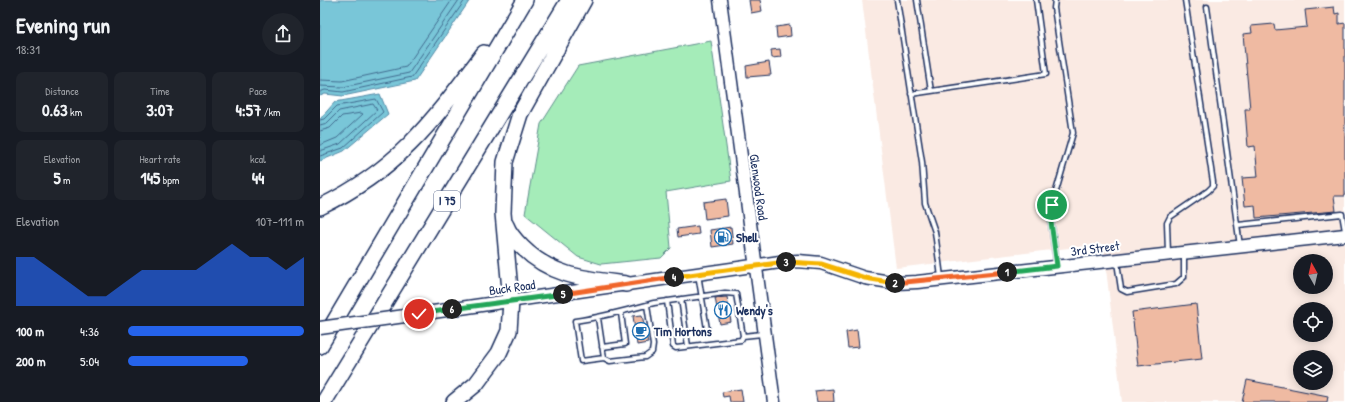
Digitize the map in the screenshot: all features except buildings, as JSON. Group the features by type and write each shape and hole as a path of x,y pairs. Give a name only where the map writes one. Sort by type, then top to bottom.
{"highway":[{"name":"I 75","path":"324,402 569,0"},
{"path":"454,402 476,384 499,353 509,331 511,301 503,213 505,162 520,114 584,0"},
{"name":"I 75","path":"320,346 523,4"},
{"path":"320,206 372,177 414,142 438,115 492,42 523,4"},
{"path":"503,213 508,229 515,240 532,257 557,272 590,279 626,284"}],"street":[{"name":"Glenwood Road","path":"720,0 774,402"},
{"name":"3rd Street","path":"756,266 780,262 809,262 832,266 865,278 886,282 917,282 1345,235"},
{"name":"Buck Road","path":"320,328 756,266"}],"lane":[{"path":"897,0 922,162 925,203 935,232 942,279"},
{"path":"917,0 931,91"},
{"path":"911,94 1046,74 1036,0"},
{"path":"1055,0 1054,8 1073,133 1052,205 1051,222 1057,266"},
{"path":"1168,254 1167,223 1170,217 1213,186 1185,0"},
{"path":"1207,7 1240,246"},
{"path":"1238,225 1342,214 1345,231"},
{"path":"1117,260 1121,289 1127,292 1176,284 1184,277 1184,252"},
{"path":"698,274 707,328"},
{"path":"647,305 653,345 652,352 645,357 610,362 604,358 581,361 576,321 621,313 647,305 667,301 725,293 736,294 743,336"},
{"path":"681,299 688,346"},
{"path":"667,301 673,346 676,348 741,340 743,336 765,334"},
{"path":"602,347 625,344 621,313"},
{"path":"598,318 604,358"}],"shaded area":[{"path":"862,0 1345,0 1345,402 1122,402 1103,244 896,268"}],"green space":[{"path":"711,41 731,181 666,192 671,248 661,258 601,264 578,257 525,214 541,124 578,66"}],"water":[{"path":"320,0 470,0 415,81 343,96 325,94 320,96"},
{"path":"380,94 388,114 344,151 320,161 320,119 335,102"}],"place":[{"name":"Shell","path":"723,237"},
{"name":"Wendy's","path":"723,310"},
{"name":"Tim Hortons","path":"641,331"}],"route":[{"path":"419,314 780,262 809,262 821,264 832,266 865,278 897,283 1057,266 1051,222 1052,205"}]}
